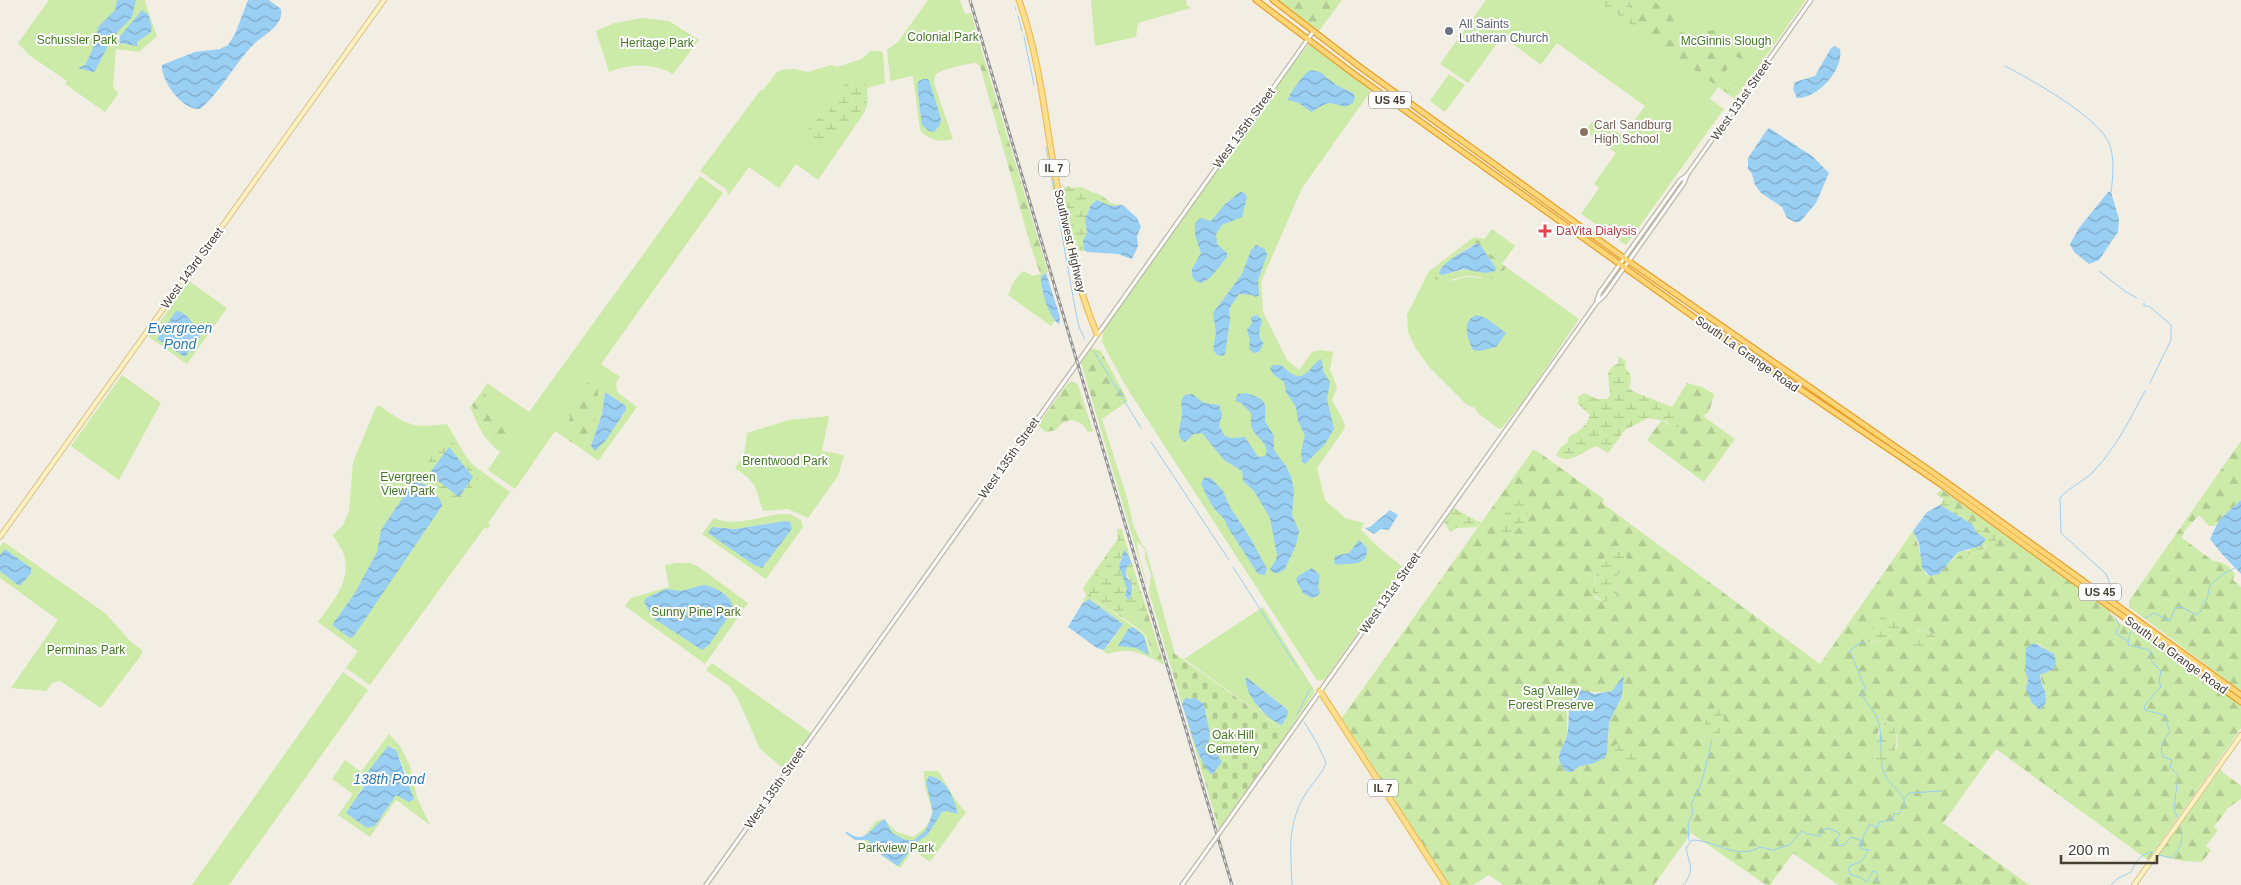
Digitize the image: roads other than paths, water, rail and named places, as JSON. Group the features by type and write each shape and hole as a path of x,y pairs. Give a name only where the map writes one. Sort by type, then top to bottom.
{"highway":[{"name":"South La Grange Road","path":"1256,0 1307,40 1624,267 1777,375 1939,483 2241,702"},
{"name":"South La Grange Road","path":"1273,0 1313,32 1629,262 1942,479 2241,696"}],"main road":[{"name":"West 143rd Street","path":"0,537 384,0"},
{"name":"Southwest Highway","path":"1019,0 1028,26 1036,62 1075,270 1097,334"},
{"name":"IL 7","path":"1320,691 1446,885"},
{"path":"2134,885 2241,735"}],"street":[{"name":"West 131st Street","path":"1182,885 1597,302 1604,296 1629,262 1684,183 1687,175 1811,0"},
{"name":"West 135th Street","path":"706,885 1313,32"},
{"name":"West 131st Street","path":"1597,302 1600,292 1624,258 1680,180 1687,175"}],"water":[{"path":"117,0 136,0 132,17 112,38 95,71 78,68 85,65 92,51 98,27 115,10"},
{"path":"248,0 269,0 281,9 279,20 272,30 247,52 208,102 200,109 186,105 169,86 165,79 162,65 195,52 220,49 228,45 235,34"},
{"path":"142,10 148,14 152,28 151,32 137,42 137,46 120,43 120,36"},
{"path":"1835,46 1840,49 1840,57 1834,74 1813,94 1797,98 1793,89 1795,82 1815,76 1831,48"},
{"path":"1311,70 1320,72 1336,85 1353,93 1355,98 1353,103 1345,107 1327,104 1311,112 1299,103 1288,100 1297,84"},
{"path":"923,79 928,79 930,83 941,119 940,125 934,132 929,131 922,125 917,85"},
{"path":"1769,128 1812,156 1829,173 1816,203 1800,222 1787,218 1782,207 1761,193 1748,169 1748,158"},
{"path":"1240,192 1245,193 1247,197 1242,217 1222,225 1216,234 1217,244 1227,253 1227,257 1211,277 1202,283 1195,281 1192,276 1192,269 1201,253 1195,235 1195,223 1201,218 1211,221 1225,204"},
{"path":"2108,192 2111,192 2119,219 2118,232 2099,260 2089,264 2074,252 2070,244 2079,228"},
{"path":"1097,200 1111,206 1123,205 1137,218 1141,227 1137,236 1138,246 1132,259 1118,254 1087,252 1084,250 1083,241 1087,233 1085,219 1091,205"},
{"path":"1477,243 1496,268 1495,271 1486,273 1463,269 1443,275 1439,274 1444,265"},
{"path":"1256,245 1265,249 1267,255 1258,280 1259,295 1256,297 1239,294 1229,309 1230,320 1225,354 1223,356 1217,355 1213,350 1216,332 1213,313 1242,274 1251,250"},
{"path":"1046,273 1060,317 1059,324 1052,316 1044,295 1041,276"},
{"name":"Evergreen Pond","path":"176,311 188,317 200,337 185,357 157,339"},
{"path":"1257,315 1262,320 1259,333 1261,341 1264,343 1259,352 1254,353 1249,349 1250,340 1247,330 1252,323 1251,317"},
{"path":"1477,315 1486,318 1506,333 1496,347 1479,351 1473,350 1467,335 1467,325"},
{"path":"1322,359 1323,371 1330,382 1327,399 1334,429 1325,444 1305,464 1302,462 1301,452 1305,435 1298,421 1296,407 1286,392 1284,382 1273,374 1270,368 1273,365 1281,365 1290,373 1299,376 1306,373"},
{"path":"605,392 626,406 626,410 606,440 595,451 591,446 602,414"},
{"path":"1246,393 1264,402 1265,421 1274,436 1274,450 1291,476 1294,490 1292,515 1299,531 1296,545 1285,569 1279,573 1274,573 1270,569 1277,555 1270,518 1254,491 1243,481 1242,471 1224,460 1202,433 1194,434 1185,442 1179,433 1182,400 1185,395 1192,394 1204,403 1219,405 1222,414 1219,426 1225,436 1231,438 1245,437 1258,457 1265,456 1266,447 1252,429 1251,413 1241,403 1235,401 1238,394"},
{"path":"449,447 473,477 459,497 429,474"},
{"path":"1205,477 1211,478 1223,491 1230,507 1251,539 1267,569 1265,575 1258,574 1225,520 1211,503 1201,483"},
{"path":"417,481 432,491 442,506 353,637 350,638 332,625 355,593 377,552 381,530 412,484"},
{"path":"2241,500 2241,574 2210,539 2219,520"},
{"path":"1940,505 1972,524 1976,532 1986,539 1981,546 1958,552 1939,574 1930,576 1922,568 1919,543 1913,531 1927,512"},
{"path":"1390,510 1398,515 1389,530 1381,529 1374,534 1365,528 1370,527"},
{"path":"785,521 790,522 792,529 762,568 754,565 708,533 712,527 735,529"},
{"path":"1359,540 1367,548 1364,560 1354,564 1338,565 1334,563 1335,556 1349,553"},
{"path":"5,549 31,568 31,573 21,585 18,585 0,571 0,555"},
{"path":"1124,550 1132,563 1127,567 1126,571 1127,578 1132,586 1129,601 1125,595 1127,589 1119,566"},
{"path":"1312,568 1320,575 1318,588 1320,593 1311,598 1303,593 1296,580 1298,576"},
{"path":"703,585 723,593 730,601 733,610 709,645 702,650 653,618 644,602 646,598 666,589 681,591"},
{"path":"1089,599 1123,624 1104,650 1097,648 1068,627 1082,604"},
{"path":"1133,627 1144,636 1149,655 1136,648 1118,646 1128,629"},
{"path":"2034,643 2054,654 2056,662 2054,669 2040,675 2046,702 2040,710 2032,703 2026,689 2028,679 2025,671 2026,648"},
{"path":"1624,675 1622,696 1609,722 1607,753 1604,758 1592,764 1580,766 1572,772 1567,772 1559,758 1567,735 1569,705 1576,688 1595,694 1612,691"},
{"path":"1246,677 1288,710 1282,725 1270,718 1257,705 1248,691"},
{"path":"1186,697 1189,699 1195,698 1204,704 1210,737 1207,747 1200,746 1217,754 1222,762 1212,775 1207,770 1198,753 1182,704"},
{"name":"138th Pond","path":"388,746 396,750 414,799 409,802 396,795 375,826 367,828 346,813 370,778 367,773"},
{"path":"929,776 941,781 949,790 958,814 942,812 928,834 916,843 898,866 883,856 868,840 855,840 845,833 847,832 859,837 864,836 885,819 892,833 906,840 914,840 926,830 933,812 926,782"}],"waterway":[{"path":"1018,16 1022,31"},
{"path":"1024,36 1034,85"},
{"path":"2005,66 2063,100 2092,122 2102,133 2109,143 2112,154 2113,174 2111,192"},
{"path":"1046,147 1076,313 1079,327 1085,339"},
{"path":"2099,271 2137,298"},
{"path":"2144,303 2144,306 2149,306 2171,325 2171,340 2150,383"},
{"path":"1095,353 1141,428"},
{"path":"2115,596 2106,574 2061,533 2060,498 2089,476 2109,453 2145,391"},
{"path":"1151,442 1229,560"},
{"path":"1233,567 1297,667"},
{"path":"2145,618 2154,613 2170,621 2175,608 2182,607 2196,615 2201,611 2202,604 2207,599 2210,585 2223,574 2235,568"},
{"path":"2115,617 2120,626 2116,630 2116,634 2128,641"},
{"path":"2134,630 2130,633 2128,645 2150,650 2152,662 2161,671 2159,681 2161,687 2144,706 2145,710 2164,715 2170,732 2165,738 2161,750 2163,757 2172,760 2170,767 2178,775 2174,809 2177,817"},
{"path":"1861,843 1863,843 1863,837 1870,824 1878,828 1879,822 1892,820 1894,814 1898,814 1904,808 1904,798 1887,779 1882,767 1880,728 1876,715 1862,696 1865,688 1850,651 1858,644 1865,642"},
{"path":"1297,715 1310,689"},
{"path":"1292,885 1291,842 1294,823 1304,797 1326,763 1317,743 1304,722"},
{"path":"1689,841 1688,824 1693,812 1691,804 1702,781 1712,740"},
{"path":"1905,797 1909,793 1942,791"},
{"path":"2159,855 2171,858 2177,852 2182,840 2181,827"},
{"path":"1683,885 1690,871 1686,848 1692,840 1734,851 1751,851 1760,847 1773,850 1789,845 1802,831 1807,834 1821,836 1823,830 1827,828 1840,833 1836,840 1839,846 1844,845 1851,837 1860,840 1861,849 1869,850 1861,862 1851,865 1848,869 1851,875 1860,877 1867,882 1873,871 1876,872 1878,875 1875,885"},
{"path":"2111,885 2117,879 2131,872 2140,858 2150,852 2153,853"}],"railway":[{"path":"970,0 1232,885"}],"place":[{"name":"All Saints Lutheran Church","path":"1449,31"},
{"name":"Carl Sandburg High School","path":"1584,132"},
{"name":"DaVita Dialysis","path":"1545,231"}],"park label":[{"name":"Colonial Park","path":"943,37"},
{"name":"Schussler Park","path":"77,40"},
{"name":"McGinnis Slough","path":"1726,41"},
{"name":"Heritage Park","path":"657,43"},
{"name":"Brentwood Park","path":"785,461"},
{"name":"Evergreen View Park","path":"408,484"},
{"name":"Sunny Pine Park","path":"696,612"},
{"name":"Perminas Park","path":"86,650"},
{"name":"Sag Valley Forest Preserve","path":"1551,698"},
{"name":"Oak Hill Cemetery","path":"1233,742"},
{"name":"Parkview Park","path":"896,848"}]}
